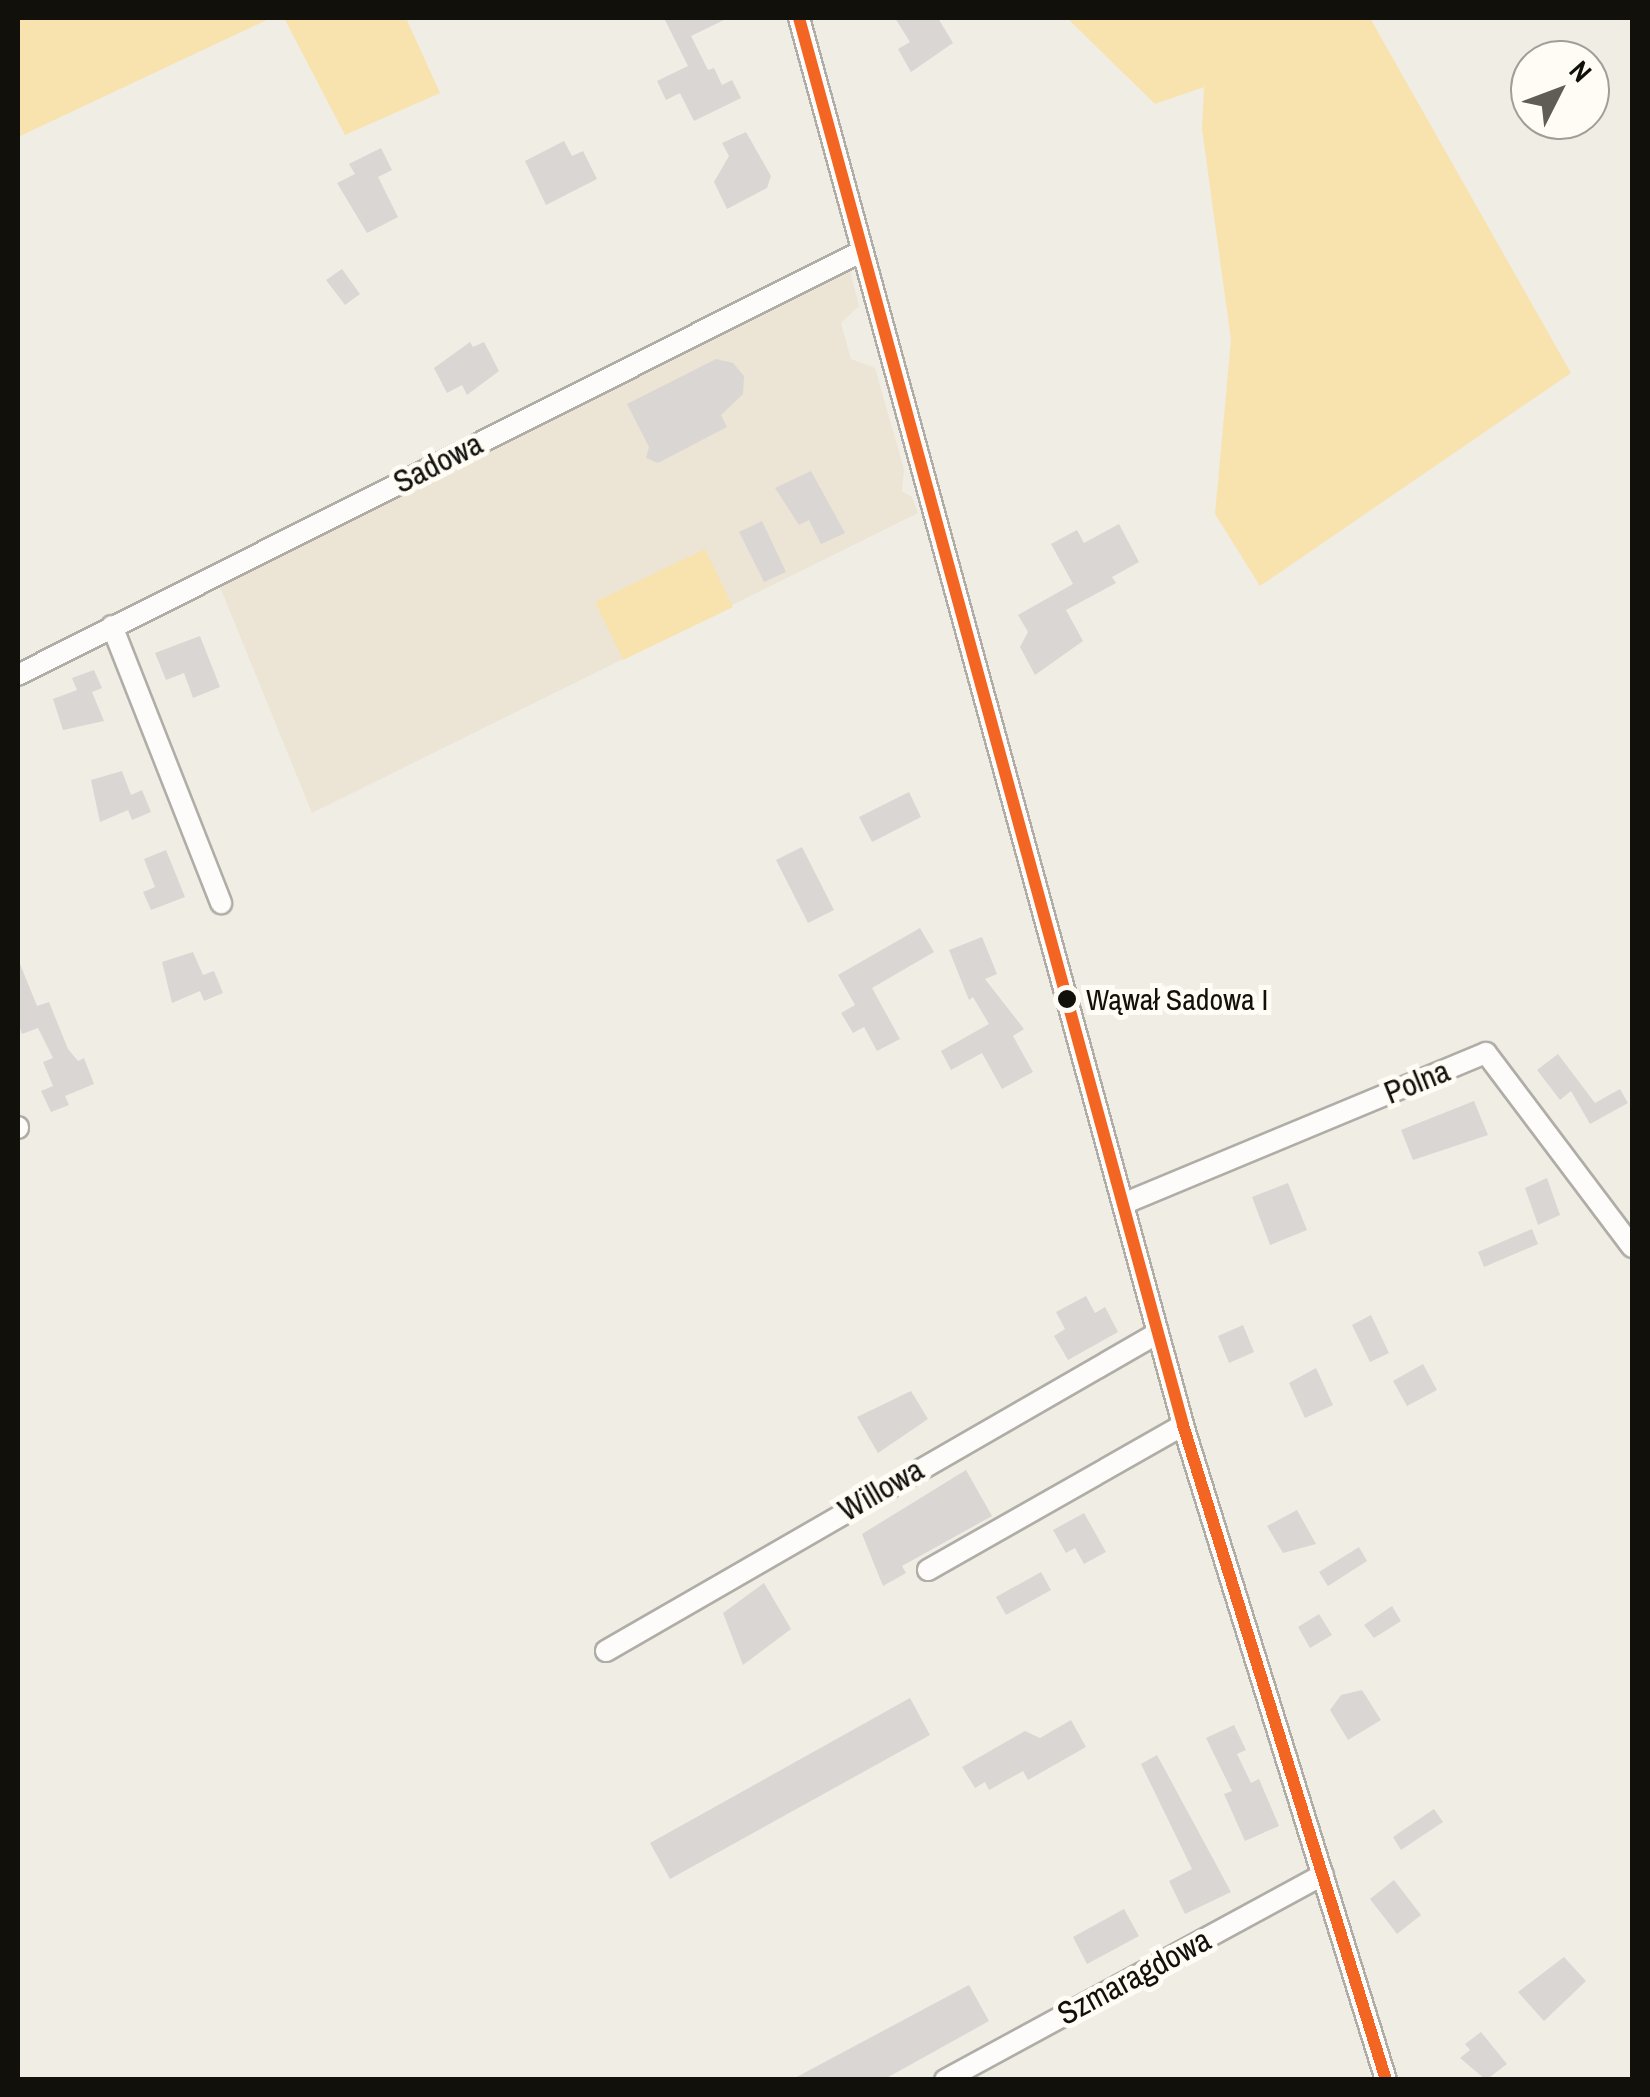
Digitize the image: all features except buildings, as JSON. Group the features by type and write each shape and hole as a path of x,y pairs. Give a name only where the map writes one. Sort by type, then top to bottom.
{"street":[{"path":"799,18 1183,1425 1386,2080"},
{"name":"Sadowa","path":"18,675 860,252"},
{"path":"112,626 221,903"},
{"name":"Polna","path":"1123,1204 1486,1054 1632,1247"},
{"name":"Willowa","path":"606,1651 1158,1332"},
{"path":"928,1570 1183,1425"},
{"name":"Szmaragdowa","path":"946,2080 1324,1875"}],"shaded area":[{"path":"18,18 271,18 18,137"},
{"path":"284,18 406,18 440,93 345,135"},
{"path":"1067,18 1370,18 1571,373 1260,586 1215,514 1231,340 1202,129 1204,87 1155,104"},
{"path":"849,266 859,306 841,323 851,359 875,368 904,469 902,491 912,497 918,513 312,813 218,582"},
{"path":"705,549 733,607 623,660 595,602"}],"transit line":[{"path":"799,18 1183,1425 1386,2080"}],"place":[{"name":"Wąwał Sadowa I","path":"1067,999"}]}
